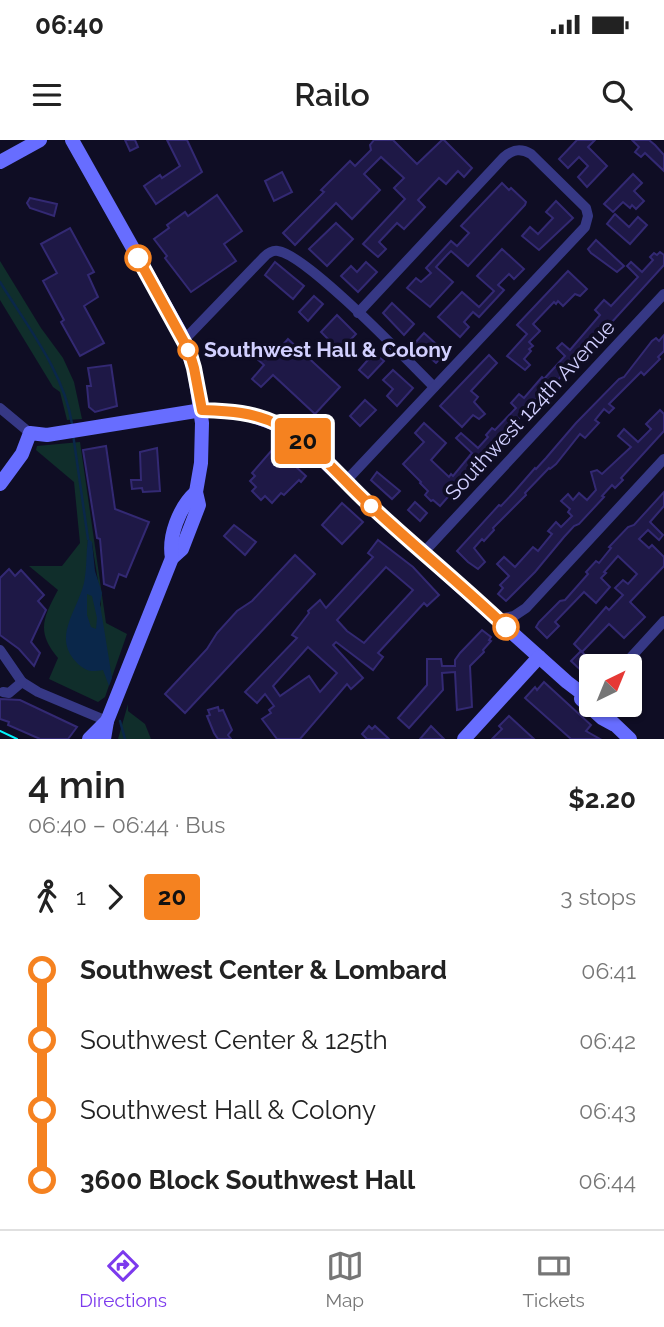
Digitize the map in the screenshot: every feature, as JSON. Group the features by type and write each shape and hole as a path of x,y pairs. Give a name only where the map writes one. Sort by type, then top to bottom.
{"street":[{"path":"0,162 40,140"},
{"path":"72,140 184,340 194,368 202,410 202,452 196,492 199,505 127,671 107,721 104,739"},
{"path":"345,482 585,227 588,216 584,205 527,152 516,150 508,153 358,313"},
{"path":"184,340 270,251 279,251 292,256 319,276 435,387"},
{"name":"Southwest 124th Avenue","path":"424,552 664,294"},
{"path":"0,408 30,433 47,435 202,410 245,413 278,425 304,442 345,482 579,691"},
{"path":"0,484 22,454 30,433"},
{"path":"499,620 514,616 526,608 664,460"},
{"path":"177,554 184,524 180,518 186,501 196,492"},
{"path":"634,654 664,621"},
{"path":"0,650 22,682 38,692 107,721"},
{"path":"464,739 539,657"},
{"path":"3,692 9,693 22,682"},
{"path":"567,682 602,718 613,724"},
{"path":"608,718 630,739"},
{"path":"89,739 107,721"}],"green space":[{"path":"0,261 41,328 63,358 74,382 82,419 67,420 60,392 53,387 0,300"},
{"path":"80,442 106,623 127,634 105,697 98,702 49,679 58,658 47,640 44,625 58,590 29,566 62,566 80,543 74,482 36,450 37,446","holes":["88,539 92,543 99,584 101,608 87,566"]},
{"path":"128,704 128,711 145,724 151,739 118,739"}],"water":[{"path":"88,538 92,542 95,571 102,593 100,604 112,678 109,686 103,670 90,671 81,667 70,654 67,644 68,625 84,583","holes":["87,594 92,596 97,618 96,629 91,627 87,615"]}],"building":[{"path":"125,140 135,140 138,147 130,151"},
{"path":"167,140 187,140 202,172 156,204 144,186 180,166"},
{"path":"374,140 393,140 417,164 444,140 472,168 464,177 458,171 446,184 439,178 418,200 425,207 404,229 397,223 379,242 386,249 378,257 363,244 405,199 394,188 404,178 381,157 364,174 380,190 352,219 336,203 295,245 283,233 350,161 355,166 371,150 370,145"},
{"path":"577,140 595,140 588,147 607,166 587,187 578,177 588,166 579,157 568,168 559,159"},
{"path":"632,140 649,140 655,145 664,155 664,171 645,153 641,157 635,152 639,147"},
{"path":"282,172 292,192 274,201 265,181"},
{"path":"633,174 642,183 634,191 644,201 636,209 623,202 613,212 604,204"},
{"path":"502,183 526,202 525,205 468,266 451,251 447,255 436,267 453,282 430,307 407,288 416,278 421,282 431,273 426,268 451,241 457,246 469,233 461,226"},
{"path":"217,195 242,231 224,244 236,261 191,292 154,239 185,212 188,216"},
{"path":"30,198 57,204 54,216 30,208 27,203"},
{"path":"556,201 573,218 539,250 522,236 530,227 538,234 553,218 546,212"},
{"path":"615,214 629,227 638,217 647,225 630,244 607,224"},
{"path":"336,223 353,239 327,266 309,249"},
{"path":"70,228 94,272 88,275 98,297 84,306 104,343 80,356 43,281 57,273 41,244"},
{"path":"596,240 624,266 617,272 588,249"},
{"path":"502,249 524,269 514,279 509,274 498,285 504,290 479,317 473,312 464,322 469,327 460,337 438,317 462,292 479,307 494,291 477,276"},
{"path":"660,252 664,255 664,265 611,323 609,321 600,330 558,380 556,378 542,392 500,440 502,441 489,450 440,506 431,501 425,495 428,491 403,464 424,442 415,433 424,423 446,443 431,460 449,477 451,474 453,476 472,453 456,438 461,433 478,448 492,428 495,430 516,408 511,403 519,394 524,398 565,356 557,348 562,343 570,350 600,315 595,310 604,300 611,306 638,277 627,266 631,262 642,272 653,260 650,257"},
{"path":"275,262 304,286 293,299 265,275"},
{"path":"366,262 377,272 358,292 341,276 351,266 357,272"},
{"path":"568,271 587,289 580,296 575,294 563,306 558,301 556,304 554,302 533,324 540,331 529,342 533,346 524,359 530,365 525,370 507,356 527,334 517,325"},
{"path":"314,296 323,304 308,321 299,312"},
{"path":"392,303 414,324 404,335 383,313"},
{"path":"337,315 356,334 340,351 321,332"},
{"path":"424,333 446,353 436,363 414,344"},
{"path":"664,335 664,351 658,357 660,359 644,375 641,372 609,404 614,408 609,413 604,409 595,420 599,423 585,438 580,434 556,464 525,493 484,541 482,539 474,548 485,562 478,569 468,562 457,551 576,423 624,377 652,341 656,338 659,341"},
{"path":"288,339 340,387 315,414 273,375 261,387 252,379 264,365 256,358 265,349 273,356"},
{"path":"374,353 384,361 368,378 359,370"},
{"path":"489,355 497,363 471,391 478,397 474,402 485,414 479,419 473,415 462,427 440,406"},
{"path":"111,365 117,406 95,412 89,407 87,386 91,386 88,368"},
{"path":"393,370 413,388 397,406 387,396 393,389 383,380"},
{"path":"365,400 376,410 360,426 350,416"},
{"path":"660,410 664,414 664,431 621,478 623,480 615,488 612,485 602,496 604,497 506,601 498,594 503,588 500,585 509,576 497,564 504,557 515,567 533,547 538,551 552,534 548,531 556,522 561,527 572,516 568,512 570,509 561,501 568,494 573,500 579,493 587,500 596,490 591,472 597,470 602,474 631,447 618,436 624,429 638,442 651,429 646,424"},
{"path":"106,446 115,509 149,522 126,577 119,574 114,588 104,584 100,539 97,538 83,450"},
{"path":"157,448 160,491 143,492 142,488 132,489 131,480 141,480 140,452"},
{"path":"272,450 280,458 283,455 306,476 284,495 281,493 272,503 265,496 261,500 252,491 256,487 250,481 255,476 252,473"},
{"path":"377,472 400,491 392,499 371,480"},
{"path":"664,492 664,506 650,522 663,535 659,540 648,530 639,539 649,548 652,545 664,557 664,566 630,602 645,617 624,638 609,624 582,652 574,644 606,607 609,610 623,595 615,588 623,580 628,584 637,574 618,556 601,578 610,587 596,603 584,592 555,622 559,626 547,638 536,627 539,622 560,601 565,600 596,561 599,563 611,548 609,547 628,527 634,525"},
{"path":"415,502 427,513 420,521 408,510"},
{"path":"342,503 363,522 342,544 322,525"},
{"path":"234,525 256,542 245,555 224,536"},
{"path":"378,540 413,567 439,595 427,606 424,603 378,653 383,657 373,670 336,642 333,645 363,678 351,689 347,684 300,739 277,739 262,719 271,713 269,710 274,706 265,694 257,703 245,692 297,638 292,635 308,611 320,600 326,608 373,557 368,553","holes":["386,567 413,590 364,643 337,620","308,647 337,673 320,692 309,676 280,696 273,686"]},
{"path":"295,555 315,574 185,713 165,694 207,649 237,611 252,601"},
{"path":"9,569 15,576 21,570 44,595 38,601 46,610 31,642 40,653 34,666 19,649 0,635 0,578"},
{"path":"482,630 491,637 491,641 470,666 472,707 457,710 455,672 442,673 443,690 409,728 398,718 427,685 427,659 441,659 442,666 455,666 455,660 460,653"},
{"path":"581,651 584,654 579,654 579,669 571,661"},
{"path":"544,682 579,714 579,718 583,718 591,725 586,731 600,739 571,739 525,698 535,687 537,690"},
{"path":"0,699 20,700 77,727 68,739 40,739 0,719"},
{"path":"218,707 219,711 223,710 232,730 228,735 231,739 218,739 207,716 210,715 208,710"},
{"path":"509,716 534,739 492,739"},
{"path":"369,726 372,729 375,726 389,739 367,739 362,734"},
{"path":"431,726 444,739 420,739"}],"waterway":[{"path":"0,282 53,368 68,405 72,424"},
{"path":"73,434 88,539"},
{"path":"120,721 125,739"}],"tram line":[{"path":"0,731 17,739"}],"bus line":[{"name":"20","path":"138,258 189,351 202,410 254,415 296,435 506,627"}],"place":[{"name":"Southwest Hall & Colony","path":"188,350"}]}
